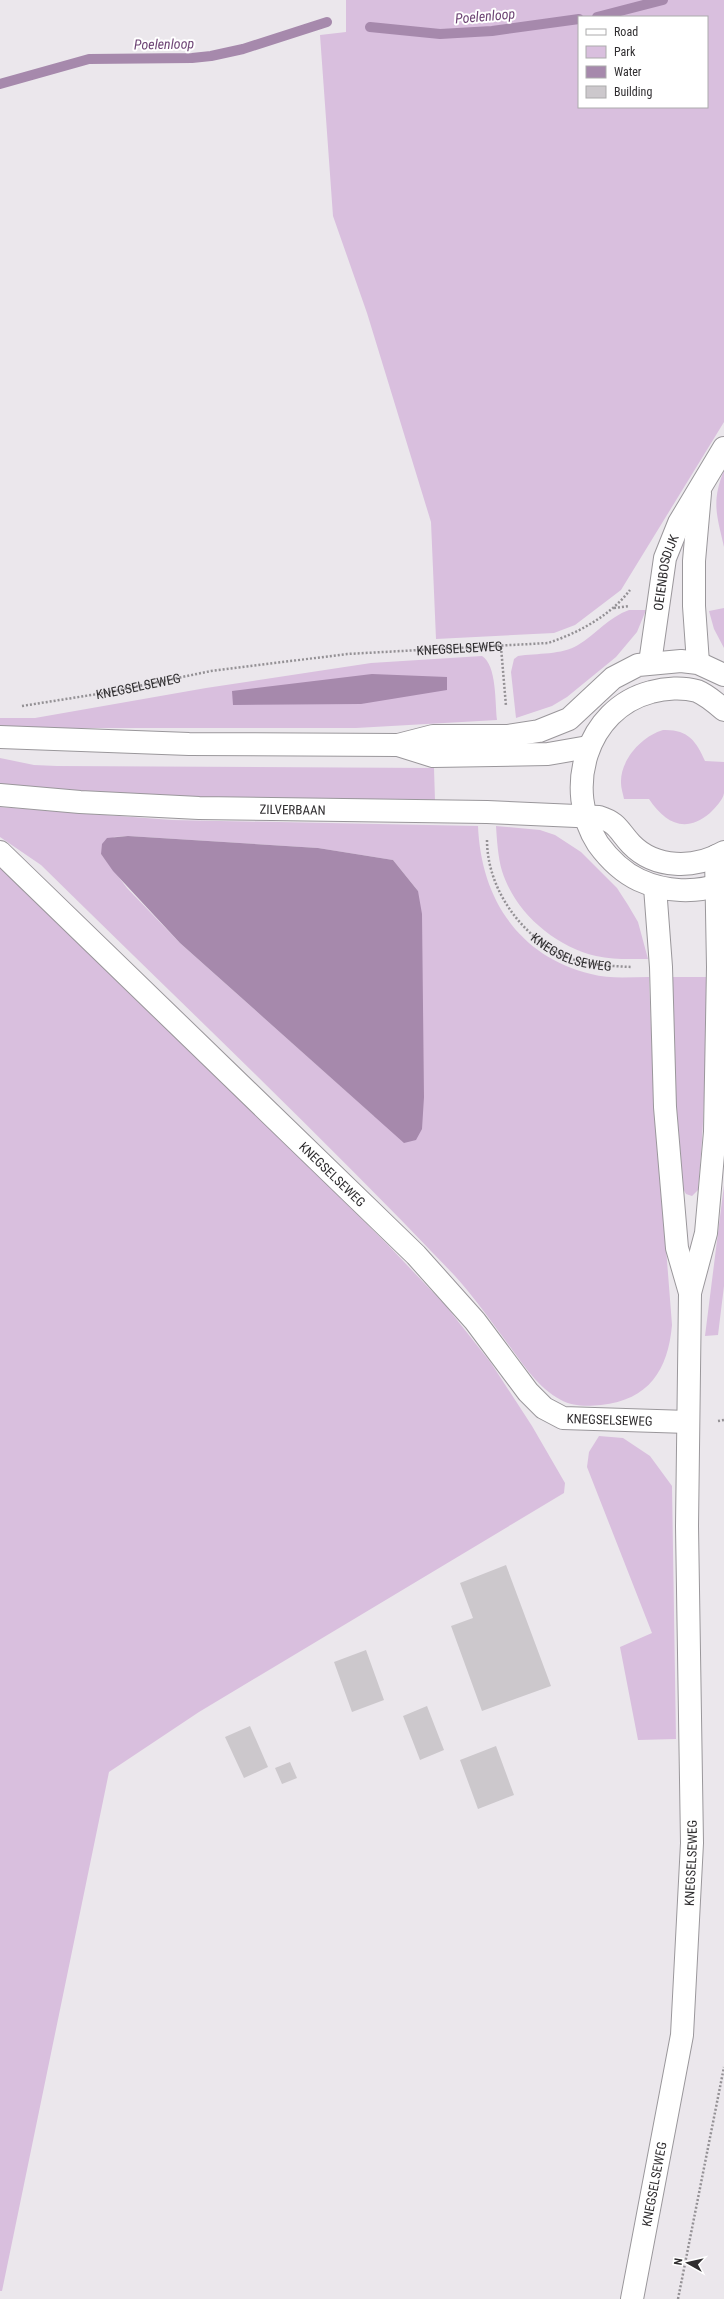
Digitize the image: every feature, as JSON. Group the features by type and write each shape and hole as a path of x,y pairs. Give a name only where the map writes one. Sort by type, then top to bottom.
{"street":[{"name":"OEIENBOSDIJK","path":"646,693 665,558 679,523 701,489 724,448"},
{"name":"OEIENBOSDIJK","path":"698,663 694,606 694,561 701,489"},
{"path":"0,737 189,744 398,745 433,736 507,736 539,731 569,719 613,678 628,670 650,663 681,660 698,663 724,675"},
{"path":"720,885 694,890 655,887 620,869 606,855 594,837 585,817 580,787 588,747 612,714 629,701 646,693 675,688 696,691 712,700 724,710"},
{"path":"398,745 433,756 548,754 588,747"},
{"name":"ZILVERBAAN","path":"0,796 199,808 487,812 599,817 611,821 620,829 630,843 656,861 674,864 697,862 720,854"},
{"name":"KNEGSELSEWEG","path":"0,852 416,1255 475,1321 528,1392 544,1408 563,1418 688,1422"},
{"name":"KNEGSELSEWEG","path":"632,2299 682,2035 692,1843 688,1422 690,1293 706,1233 715,1132 720,854"},
{"name":"KNEGSELSEWEG","path":"655,887 661,968 665,1107 677,1248 690,1293"}],"path":[{"path":"501,647 548,643 571,635 614,608"},
{"name":"KNEGSELSEWEG","path":"16,706 110,692 211,671 347,654 501,647 507,736"},
{"name":"KNEGSELSEWEG","path":"487,812 487,847 495,881 509,909 528,931 549,947 569,958 602,965 661,968"},
{"path":"678,2299 724,2067"}],"green space":[{"path":"346,0 724,0 724,422 621,590 575,625 554,633 436,639 431,522 367,313 333,216 320,35 346,32"},
{"path":"724,470 724,547 717,517 716,500"},
{"path":"724,608 724,648 714,629 709,611"},
{"path":"629,610 646,610 637,632 616,657 567,697 552,706 516,718 511,672 514,659 518,656 565,651 585,641 609,621"},
{"path":"482,656 487,661 493,676 497,720 356,728 0,728 0,718 35,718 206,688 371,663"},
{"path":"663,730 678,731 690,737 698,747 705,761 724,762 724,793 722,798 710,813 692,823 676,823 669,820 649,799 624,799 621,785 622,774 628,758 640,743 655,733"},
{"path":"0,758 34,765 57,766 434,768 435,801 131,796 0,785"},
{"path":"0,807 172,820 478,826 481,852 487,877 496,900 508,920 524,938 543,953 565,965 591,974 612,977 649,977 653,1080 672,1325 666,1356 653,1380 644,1389 632,1397 618,1402 601,1405 586,1406 571,1404 561,1400 545,1389 525,1367 469,1292 455,1276 353,1171 41,865 0,837","holes":["128,836 318,848 393,860 418,891 374,1116 180,943 127,888 101,854 114,837"]},
{"path":"496,826 540,830 555,835 581,852 617,888 628,905 638,922 648,959 615,959 596,956 565,944 551,936 538,925 516,900 508,886 502,871 497,843"},
{"path":"0,866 137,997 388,1245 446,1306 491,1363 532,1426 565,1483 564,1493 199,1712 109,1772 2,2291 0,2291"},
{"path":"672,977 706,977 704,1110 698,1190 692,1196 686,1194 682,1187 676,1120"},
{"path":"724,1185 724,1286 718,1335 705,1336"},
{"path":"599,1436 623,1438 650,1456 672,1486 676,1739 638,1740 620,1647 652,1633 587,1467 589,1452"}],"water":[{"path":"372,674 447,677 447,690 361,704 233,705 232,691"},
{"path":"128,836 318,848 393,860 418,891 422,914 424,1097 422,1129 416,1140 404,1143 180,943 113,871 101,854 102,844 107,838"}],"building":[{"path":"506,1565 551,1686 482,1711 451,1626 473,1618 460,1583"},
{"path":"366,1650 384,1700 352,1712 334,1662"},
{"path":"427,1706 444,1750 420,1760 403,1716"},
{"path":"250,1726 268,1767 244,1778 225,1737"},
{"path":"496,1746 514,1795 478,1809 460,1760"},
{"path":"290,1762 297,1778 282,1784 275,1768"}],"waterway":[{"name":"Poelenloop","path":"601,16 663,0"},
{"name":"Poelenloop","path":"370,27 440,34 492,31 578,19"},
{"name":"Poelenloop","path":"0,84 89,59 192,58 211,56 243,49 327,22"}]}
